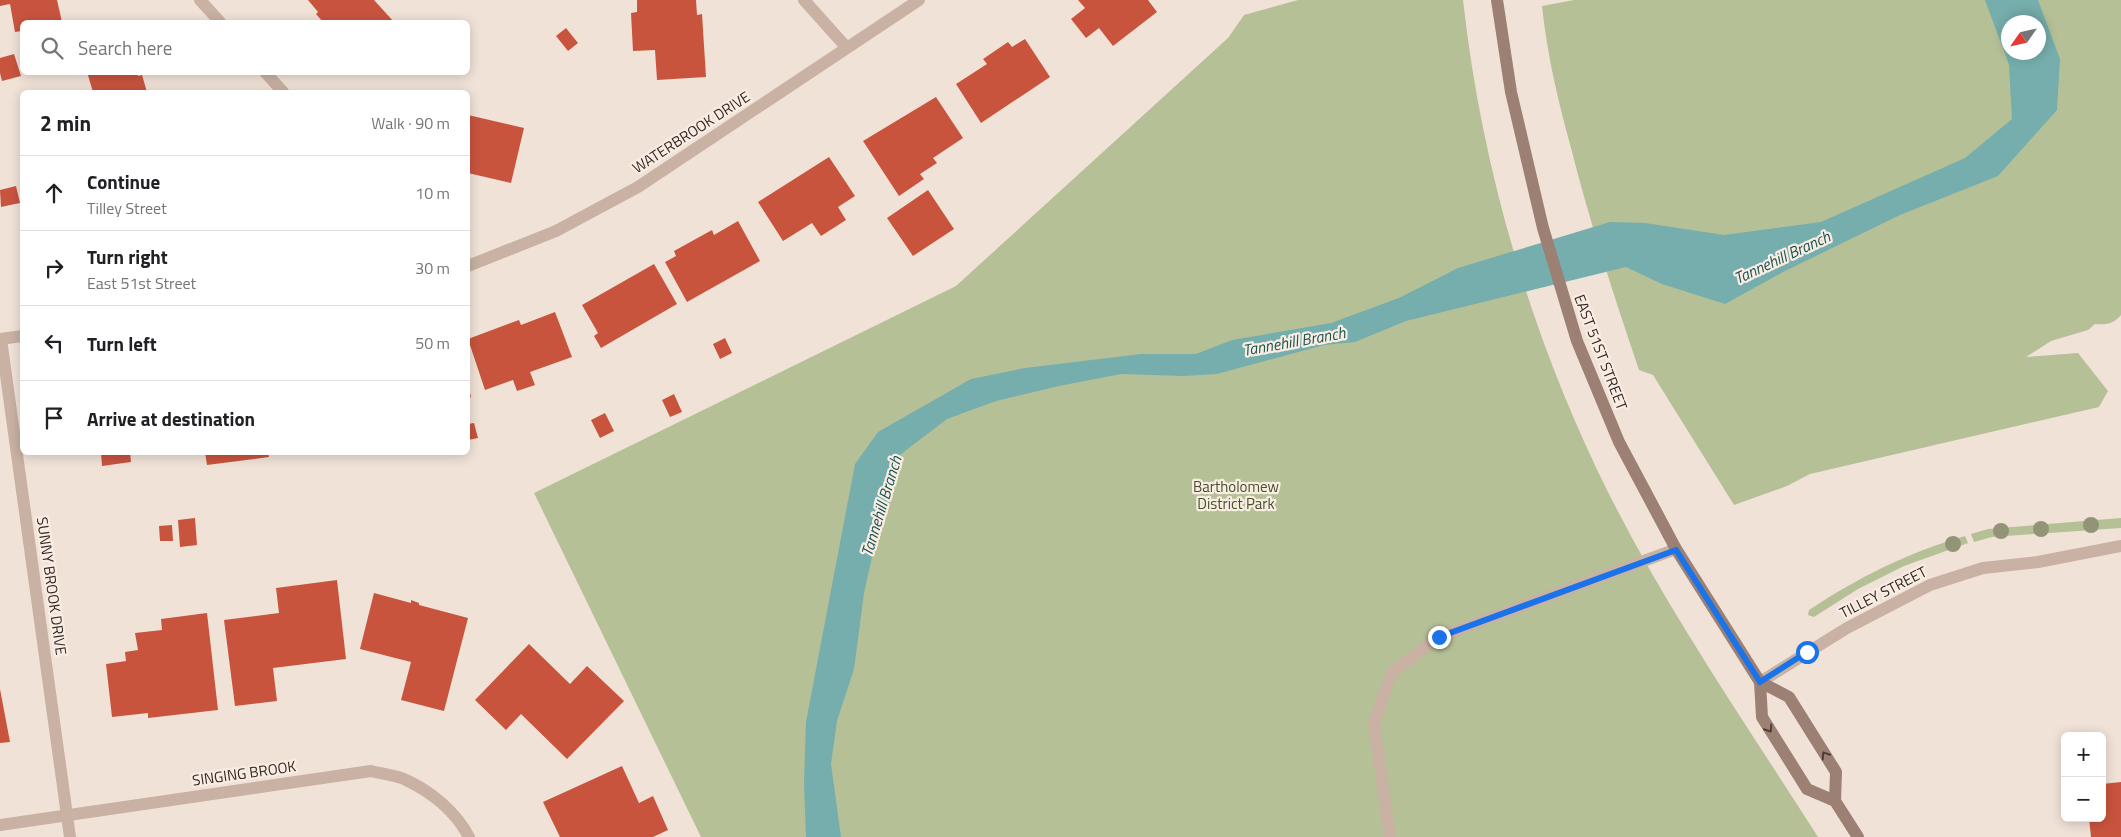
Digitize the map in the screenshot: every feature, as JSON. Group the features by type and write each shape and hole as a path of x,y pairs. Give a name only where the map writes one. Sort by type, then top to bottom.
{"main road":[{"name":"EAST 51ST STREET","path":"1497,0 1511,92 1543,228 1568,314 1619,442 1676,550 1760,682 1762,717 1767,726 1807,789 1835,801"},
{"path":"1760,682 1789,697 1836,772 1835,801 1858,837"}],"street":[{"path":"200,0 218,20"},
{"path":"804,0 847,48"},
{"name":"WATERBROOK DRIVE","path":"470,265 556,231 638,187 919,0"},
{"path":"268,75 280,90"},
{"path":"1,339 20,336"},
{"name":"SUNNY BROOK DRIVE","path":"1,339 70,837"},
{"name":"TILLEY STREET","path":"1760,682 1847,628 1930,584 1983,568 2038,562 2121,546"},
{"path":"1390,837 1374,723 1392,672 1439,637 1676,550"},
{"name":"SINGING BROOK","path":"0,825 371,772 405,779 436,798 461,822 469,837"}],"green space":[{"name":"Bartholomew District Park","path":"1298,0 1463,0 1483,128 1497,191 1534,315 1556,376 1581,436 1609,494 1657,582 1709,668 1818,837 701,837 534,493 956,286 1228,38 1244,15"},
{"path":"1574,0 2121,0 2121,315 2110,323 2095,324 2088,330 2051,341 2026,357 2078,353 2108,391 2099,407 1810,474 1787,486 1734,505 1653,375 1639,370 1578,176 1547,42 1542,6"},
{"path":"2121,518 2121,528 1992,537 1974,542 1971,534 1988,529"},
{"path":"1965,536 1968,543 1904,566 1858,589 1814,617 1808,615 1809,610 1828,598 1884,567 1923,550"}],"water":[{"path":"1985,0 2038,0 2044,15 2001,15 2001,43"},
{"name":"Tannehill Branch","path":"2046,21 2060,59 2057,110 1998,176 1900,215 1783,272 1725,304 1662,284 1626,267 1406,321 1355,342 1324,345 1217,374 1183,376 1121,374 996,401 947,419 901,454 878,530 864,593 854,669 837,721 831,764 841,837 806,837 804,783 806,722 855,464 878,432 971,379 1025,368 1141,354 1196,354 1232,340 1331,323 1399,298 1458,268 1610,222 1645,223 1724,235 1821,222 1965,158 2012,119 2007,60 2046,60"}],"building":[{"path":"0,0 57,0 62,20 20,20 20,31 15,32 10,4 0,6"},
{"path":"308,0 374,0 392,20 321,20 316,14 318,12"},
{"path":"637,0 696,0 697,15 702,14 706,77 657,80 655,50 633,51 631,13 637,12"},
{"path":"1078,0 1148,0 1157,12 1113,46 1099,28 1086,38 1071,19 1085,8"},
{"path":"566,28 578,43 568,51 556,36"},
{"path":"1025,39 1050,77 981,123 956,84 987,64 983,59 1008,42 1012,47"},
{"path":"14,54 21,76 2,81 0,58"},
{"path":"88,75 142,75 146,90 92,90"},
{"path":"936,97 963,138 933,158 937,163 920,174 924,179 899,196 863,141"},
{"path":"470,115 524,128 511,183 470,173"},
{"path":"829,157 855,196 838,207 846,220 821,236 812,223 783,241 758,202"},
{"path":"16,186 20,203 1,207 0,190"},
{"path":"928,190 954,229 913,256 887,218"},
{"path":"738,221 760,261 687,302 665,262 676,256 674,251 712,230 714,235"},
{"path":"654,264 677,304 601,348 594,336 598,333 582,305"},
{"path":"555,312 572,357 530,372 535,385 517,391 513,380 485,390 470,345 470,338 519,320 521,325"},
{"path":"725,338 732,353 720,359 713,344"},
{"path":"674,394 682,412 670,417 662,400"},
{"path":"605,413 614,431 600,438 591,420"},
{"path":"474,423 478,438 470,440 470,424"},
{"path":"101,455 130,455 131,462 102,466"},
{"path":"205,455 269,455 269,457 207,465"},
{"path":"195,518 197,545 180,547 178,520"},
{"path":"172,525 173,541 160,541 159,526"},
{"path":"337,580 346,659 273,668 277,701 235,706 224,620 279,613 276,588"},
{"path":"374,593 411,603 411,600 419,603 419,605 468,618 444,711 401,700 411,662 360,649"},
{"path":"207,613 218,710 148,718 148,713 112,717 106,664 126,661 125,652 138,650 135,633 162,630 161,619"},
{"path":"529,644 570,684 587,666 624,701 567,759 521,714 506,730 475,700"},
{"path":"0,689 10,742 0,743"},
{"path":"622,766 639,803 653,796 668,830 653,837 560,837 543,802"},
{"path":"2121,782 2121,837 2091,837 2089,822 2106,822 2106,784"}],"route":[{"path":"1439,637 1676,550 1760,682 1807,652"}]}
